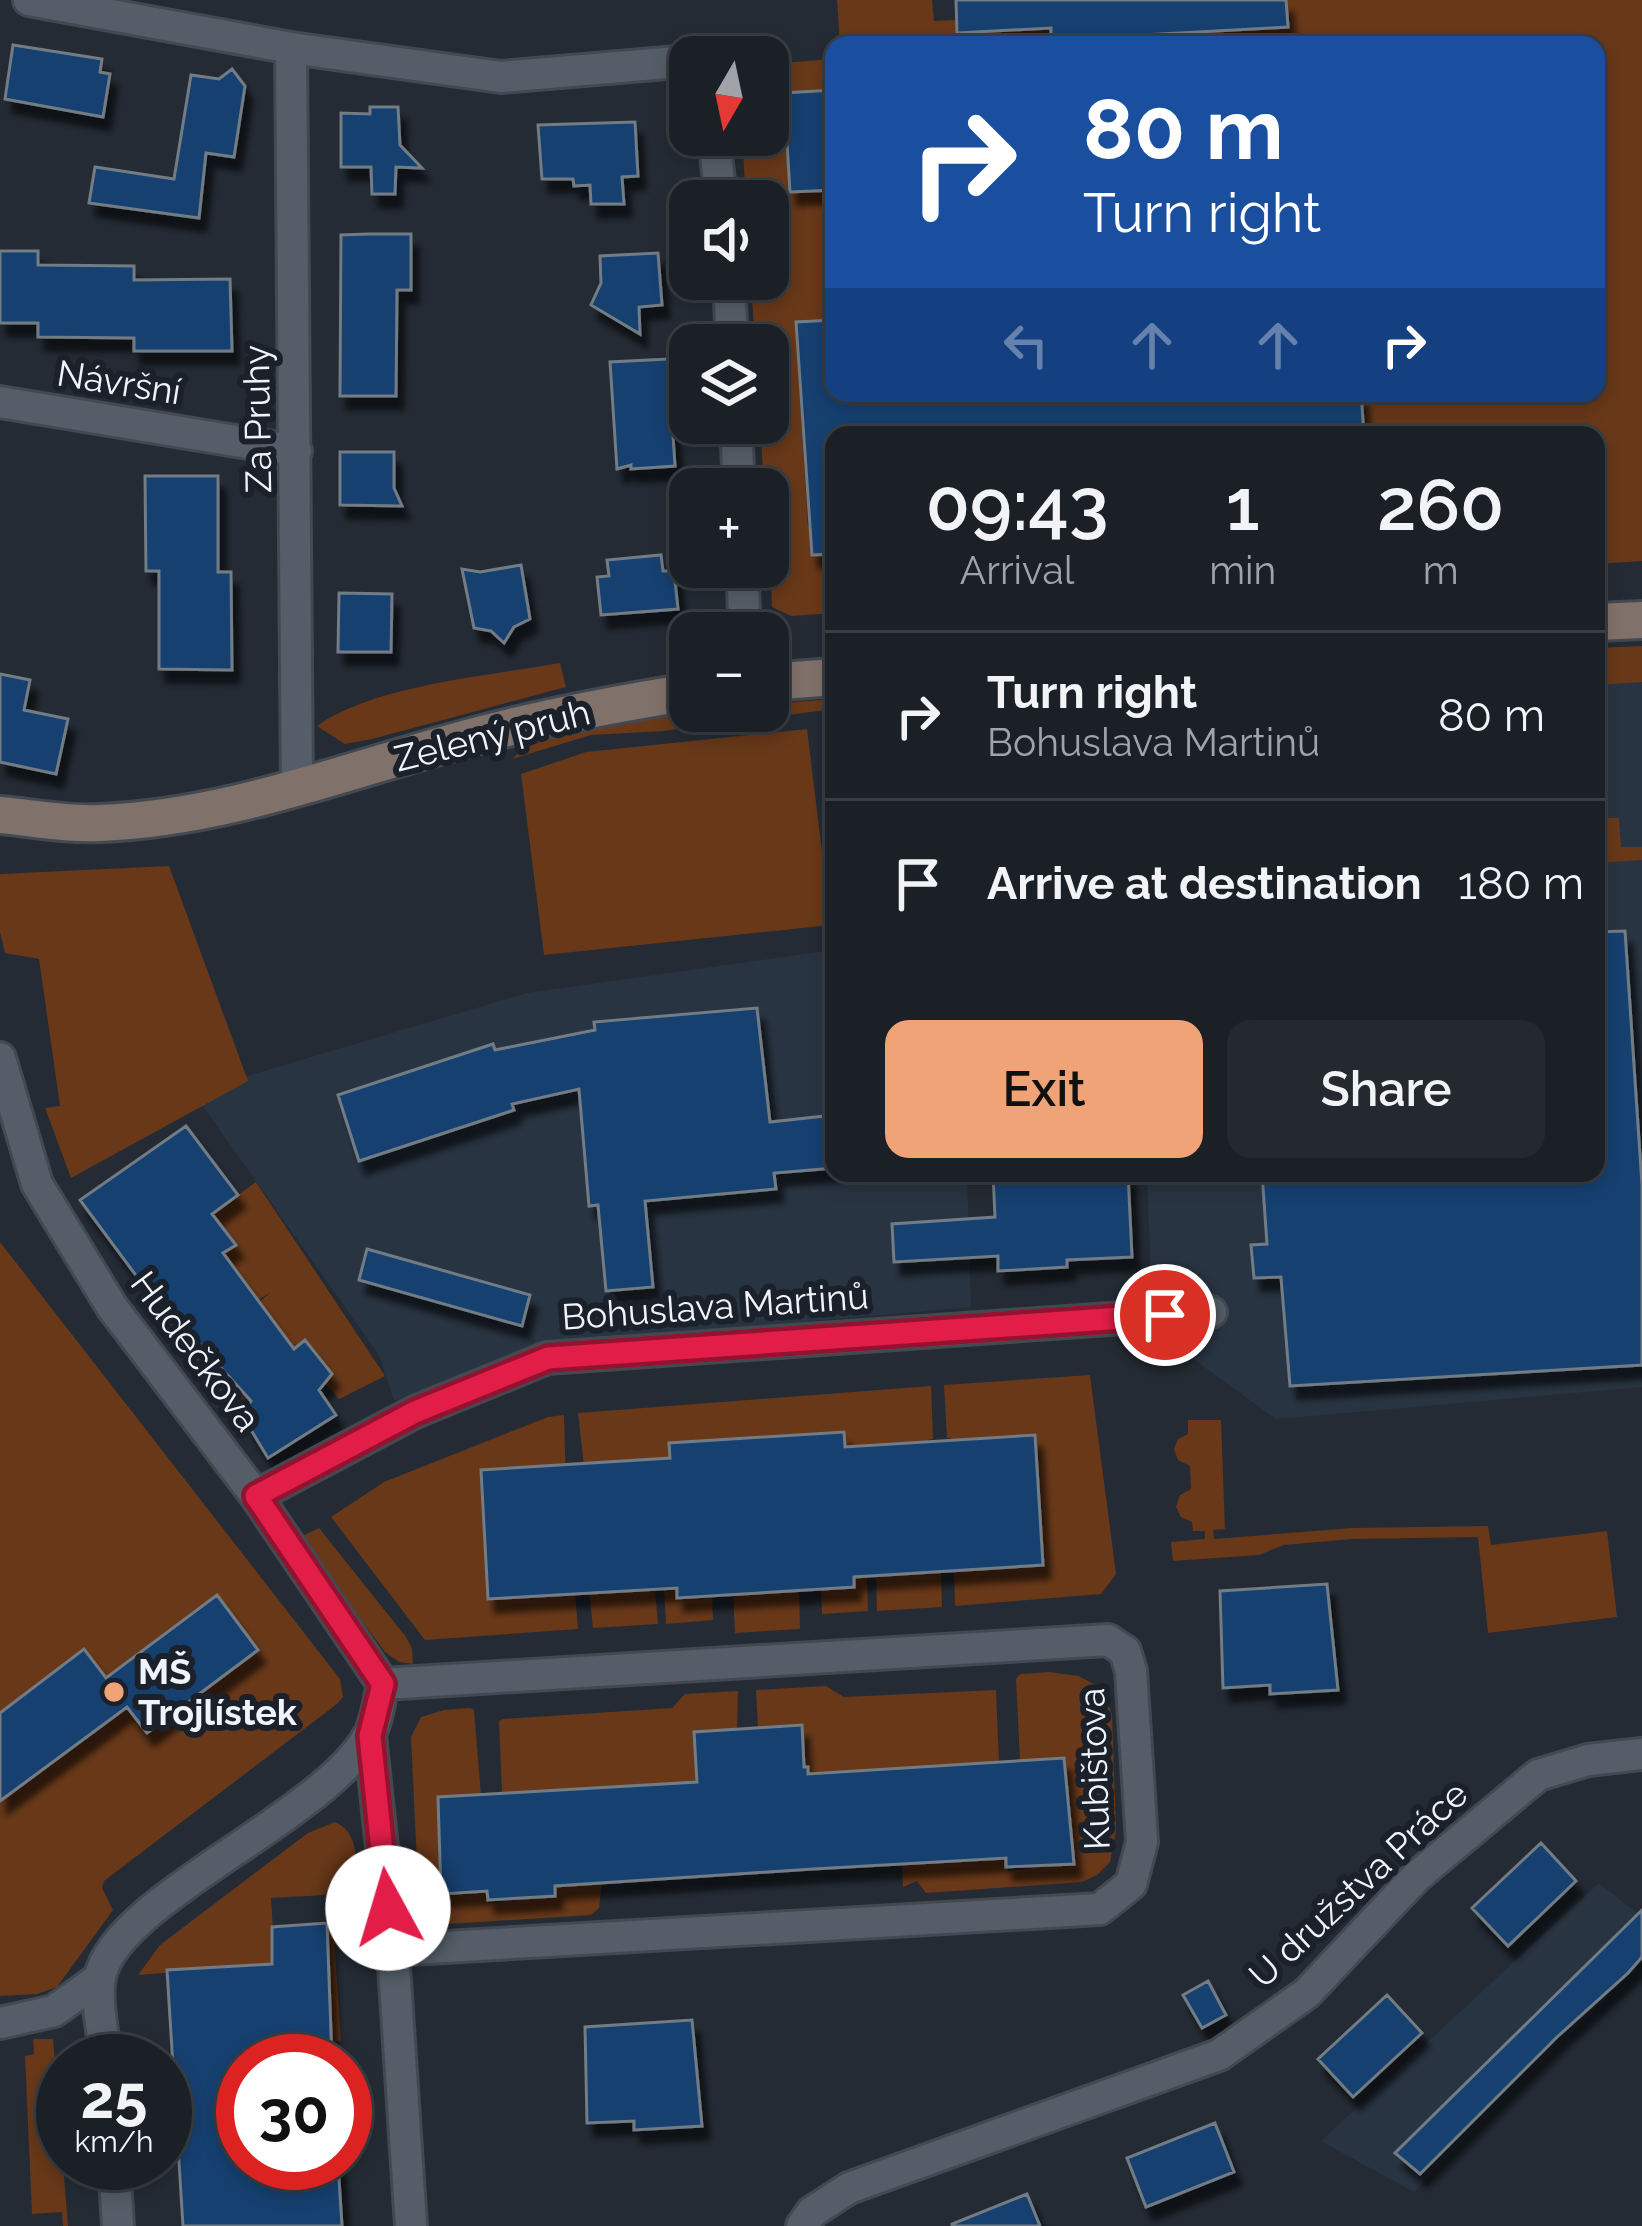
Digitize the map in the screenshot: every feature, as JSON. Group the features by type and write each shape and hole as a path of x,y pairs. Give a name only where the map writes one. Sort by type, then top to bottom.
{"street":[{"path":"29,0 291,48 501,77 669,63"},
{"name":"Za Pruhy","path":"291,48 297,788"},
{"name":"Návršní","path":"0,402 296,451"},
{"path":"1605,622 1642,620"},
{"path":"789,680 825,678"},
{"name":"Zelený pruh","path":"0,815 97,824 191,814 484,734 669,696"},
{"name":"Hudečkova","path":"0,1058 38,1184 112,1306 256,1496 383,1684"},
{"name":"Bohuslava Martinů","path":"256,1496 415,1412 548,1358 1211,1312"},
{"name":"Kubištova","path":"383,1684 1108,1640 1125,1651 1131,1671 1142,1843 1131,1883 1100,1909 393,1950"},
{"path":"383,1684 370,1736 393,1950 411,2226"},
{"path":"0,2023 54,2011 100,1978 118,1946 145,1918 333,1780 370,1736"},
{"name":"U družstva Práce","path":"802,2226 812,2212 849,2188 1219,2055 1306,1993 1416,1877 1538,1775 1588,1760 1642,1754"},
{"path":"100,1978 104,2034"},
{"path":"116,2190 118,2226"}],"shaded area":[{"path":"837,0 932,0 934,21 957,20 958,33 1050,28 1051,36 839,36"},
{"path":"1286,0 1642,0 1642,561 1605,563 1605,426 1363,426 1362,402 1605,402 1605,36 1120,36 1287,27"},
{"path":"825,60 825,91 789,93 789,62"},
{"path":"743,156 788,156 790,192 825,190 825,321 795,323 808,527 825,526 825,614 791,616 772,607 771,588 789,588 789,468 763,468 761,444 789,444 789,324 754,324 752,300 789,300 789,180 745,180"},
{"path":"1642,646 1642,682 1605,684 1605,648"},
{"path":"1642,656 1642,1387 1276,1419 1153,1330 1147,1182 1605,1182 1605,658"},
{"path":"560,663 566,687 372,739 345,744 317,726 400,691"},
{"path":"825,700 825,710 789,715 789,702"},
{"path":"669,716 669,730 591,735 512,759 560,735"},
{"path":"807,729 825,876 825,926 544,955 521,774 586,752"},
{"path":"1605,818 1619,818 1621,847 1642,847 1642,860 1605,862"},
{"path":"169,866 248,1081 71,1178 45,1108 60,1106 39,959 5,953 0,932 0,874"},
{"path":"825,951 825,1182 967,1182 971,1307 569,1343 497,1361 394,1401 379,1355 193,1092 527,993"},
{"path":"256,1182 385,1376 339,1399 295,1350 307,1341 294,1349 259,1302 271,1292 258,1300 223,1253 235,1245 201,1222"},
{"path":"0,1242 340,1679 343,1697 104,1881 102,1888 113,1910 57,1987 37,1994 0,1996 0,1801 127,1706 148,1733 258,1650 217,1596 106,1678 84,1649 0,1713"},
{"path":"185,1312 251,1401 231,1416 166,1327"},
{"path":"1090,1375 1116,1574 1101,1594 955,1606 954,1568 1042,1565 952,1461 944,1385"},
{"path":"931,1386 933,1439 928,1440 928,1449 845,1447 843,1432 670,1443 670,1458 586,1484 578,1413"},
{"path":"564,1415 566,1485 555,1466 481,1471 488,1598 575,1592 578,1629 425,1640 331,1517 384,1482 548,1417"},
{"path":"1188,1420 1221,1420 1225,1529 1213,1530 1214,1539 1352,1528 1488,1526 1491,1545 1607,1531 1617,1617 1488,1633 1478,1537 1352,1539 1284,1545 1259,1555 1173,1561 1171,1542 1205,1539 1205,1531 1193,1531 1192,1522 1181,1517 1176,1507 1180,1495 1191,1489 1190,1466 1178,1460 1174,1449 1178,1439 1188,1434"},
{"path":"319,1528 406,1637 413,1664 399,1662 385,1652 300,1537"},
{"path":"941,1569 942,1607 877,1611 876,1575"},
{"path":"867,1576 868,1611 822,1614 821,1589 854,1587 854,1577"},
{"path":"677,1588 678,1598 712,1596 713,1620 666,1624 664,1589"},
{"path":"655,1590 658,1624 593,1628 589,1591"},
{"path":"799,1590 800,1629 735,1633 733,1594"},
{"path":"1020,1674 1078,1676 1102,1688 1112,1714 1116,1831 1110,1862 1082,1882 926,1893 917,1881 903,1887 902,1864 1006,1858 1008,1871 1074,1863 1070,1800 1020,1761 1016,1679"},
{"path":"826,1686 844,1697 996,1690 999,1762 808,1774 802,1726 758,1728 756,1690"},
{"path":"738,1691 737,1729 697,1782 502,1794 499,1721 503,1719 672,1708 685,1694"},
{"path":"474,1710 481,1795 438,1851 441,1893 487,1891 489,1903 554,1896 555,1886 602,1883 599,1908 591,1915 447,1924 426,1910 418,1885 411,1737 421,1717"},
{"path":"335,1822 348,1833 357,1859 370,1858 374,1875 339,1892 271,1898 275,1964 138,1975 160,1945 308,1833"},
{"path":"1599,1883 1642,1917 1642,1963 1414,2192 1321,2141"},
{"path":"327,1923 333,1923 341,2034 331,2034"},
{"path":"36,2039 36,2190 65,2190 68,2226 63,2226 62,2212 32,2214 25,2056 34,2054"}],"building":[{"path":"956,0 1286,0 1288,27 1124,36 1051,36 1051,28 957,33"},
{"path":"13,45 102,59 100,72 110,74 103,117 5,99"},
{"path":"232,69 245,86 234,157 206,153 199,218 89,203 95,167 174,179 191,75 219,79"},
{"path":"825,91 825,190 790,192 789,93"},
{"path":"370,107 398,107 400,145 422,168 396,167 395,194 372,194 371,167 341,167 341,113 370,114"},
{"path":"635,122 638,176 622,177 624,204 591,204 590,185 574,186 573,179 542,179 538,125"},
{"path":"411,234 411,290 397,290 396,396 340,396 341,235"},
{"path":"0,251 38,251 38,265 134,266 134,280 230,279 232,351 134,351 134,338 38,337 38,323 0,323"},
{"path":"658,253 662,305 639,307 640,334 591,305 601,283 600,256"},
{"path":"825,320 825,402 1362,402 1363,426 825,426 825,554 812,555 796,322"},
{"path":"668,359 669,444 674,444 675,466 617,469 610,362"},
{"path":"340,452 394,452 394,488 402,506 340,505"},
{"path":"145,476 218,476 218,572 231,572 232,670 159,669 159,571 146,571"},
{"path":"661,555 663,571 669,571 669,588 676,588 678,609 601,615 597,577 609,576 607,560"},
{"path":"521,565 530,619 514,627 504,643 491,631 474,628 462,569 480,572"},
{"path":"339,593 392,594 391,652 338,652"},
{"path":"0,674 30,680 24,710 68,719 56,774 0,762"},
{"path":"1625,931 1642,1185 1642,1365 1290,1386 1281,1277 1254,1278 1251,1245 1267,1244 1263,1182 1605,1182 1605,932"},
{"path":"757,1008 770,1122 825,1116 825,1169 774,1173 776,1189 645,1201 653,1287 606,1291 598,1205 589,1206 579,1089 512,1104 514,1110 359,1161 338,1095 493,1044 495,1050 595,1030 594,1022"},
{"path":"186,1126 238,1195 212,1214 236,1245 223,1253 294,1349 305,1340 332,1374 319,1390 336,1415 268,1458 242,1415 251,1401 149,1293 80,1200"},
{"path":"993,1182 1128,1182 1132,1257 1067,1260 1067,1267 998,1271 998,1256 894,1262 892,1224 995,1217"},
{"path":"367,1249 530,1295 522,1326 359,1280"},
{"path":"844,1432 845,1447 1035,1435 1043,1565 854,1577 854,1587 677,1598 677,1588 488,1599 481,1470 670,1458 669,1443"},
{"path":"1327,1584 1338,1690 1270,1694 1270,1685 1223,1688 1220,1591"},
{"name":"MŠ Trojlístek","path":"217,1595 258,1650 147,1733 127,1707 0,1801 0,1713 84,1649 106,1678"},
{"path":"802,1725 808,1774 1064,1758 1074,1864 1006,1867 1006,1858 555,1886 555,1896 488,1900 487,1891 441,1894 438,1797 697,1782 694,1732"},
{"path":"1541,1843 1576,1881 1508,1946 1472,1908"},
{"path":"1642,1910 1642,1957 1628,1973 1420,2174 1395,2153"},
{"path":"327,1923 331,2034 216,2034 216,2190 340,2190 342,2226 183,2226 181,2190 192,2190 192,2034 171,2034 167,1970 272,1964 272,1927"},
{"path":"1208,1981 1226,2015 1202,2028 1183,1995"},
{"path":"1387,1995 1422,2033 1353,2097 1318,2059"},
{"path":"692,2020 702,2126 634,2130 634,2121 587,2123 585,2027"},
{"path":"1215,2123 1234,2172 1146,2207 1127,2158"},
{"path":"1027,2194 1040,2226 952,2226 952,2224"}],"place":[{"name":"MŠ Trojlístek","path":"114,1692"}],"route":[{"path":"388,1908 370,1736 383,1684 256,1496 415,1412 548,1358 1165,1315"}]}
